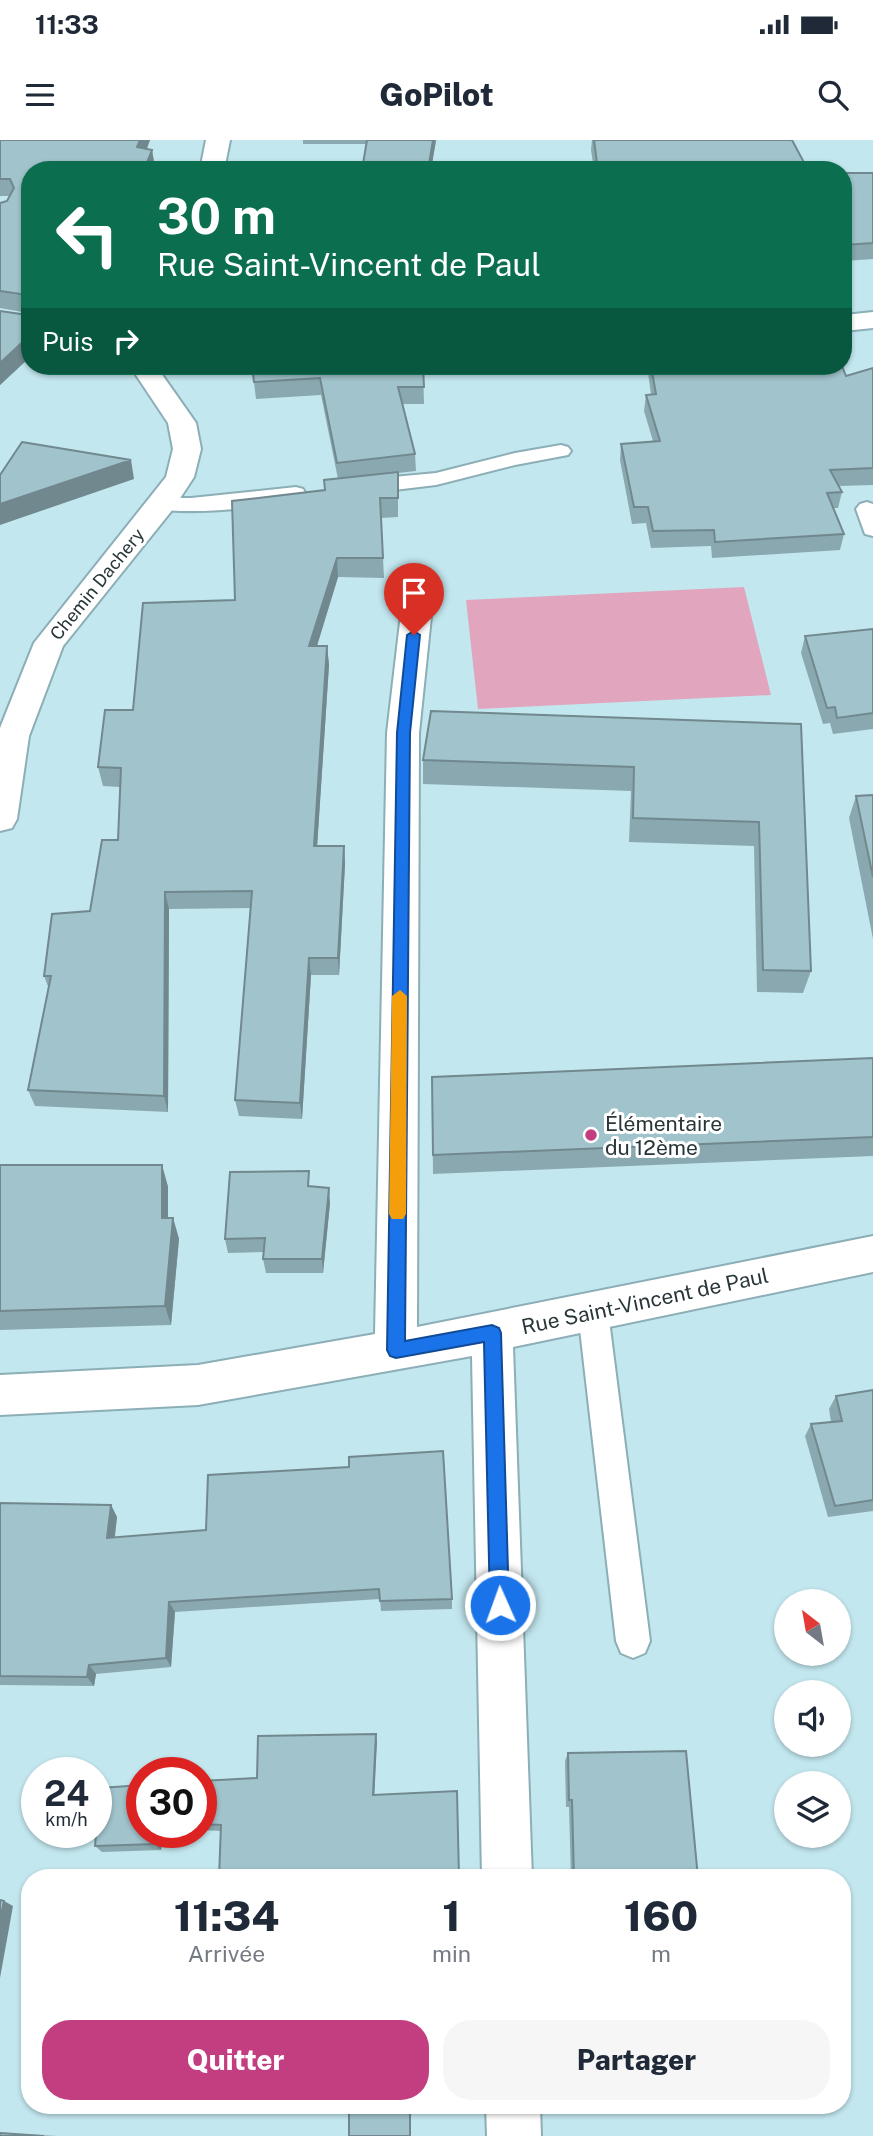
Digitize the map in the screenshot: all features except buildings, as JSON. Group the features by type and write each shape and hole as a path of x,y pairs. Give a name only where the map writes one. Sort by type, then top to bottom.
{"street":[{"path":"214,161 218,140"},
{"path":"852,322 873,320"},
{"name":"Chemin Dachery","path":"0,819 13,736 49,643 163,503 180,477 187,449 182,423 150,375"},
{"path":"396,1350 403,733 419,588"},
{"name":"Rue Saint-Vincent de Paul","path":"0,1395 198,1385 492,1333 873,1254"},
{"path":"492,1333 507,1869"},
{"path":"513,2114 513,2136"}],"lane":[{"path":"341,489 436,479 515,459 561,451"},
{"path":"163,503 191,505 313,492"},
{"path":"593,1312 633,1641"}],"shaded area":[{"path":"744,587 771,695 478,709 466,600"}],"slow traffic":[{"path":"397,1214 400,996"}],"place":[{"name":"Élémentaire du 12ème","path":"591,1135"}],"route":[{"path":"414,635 403,733 396,1350 492,1333 500,1605"}]}
